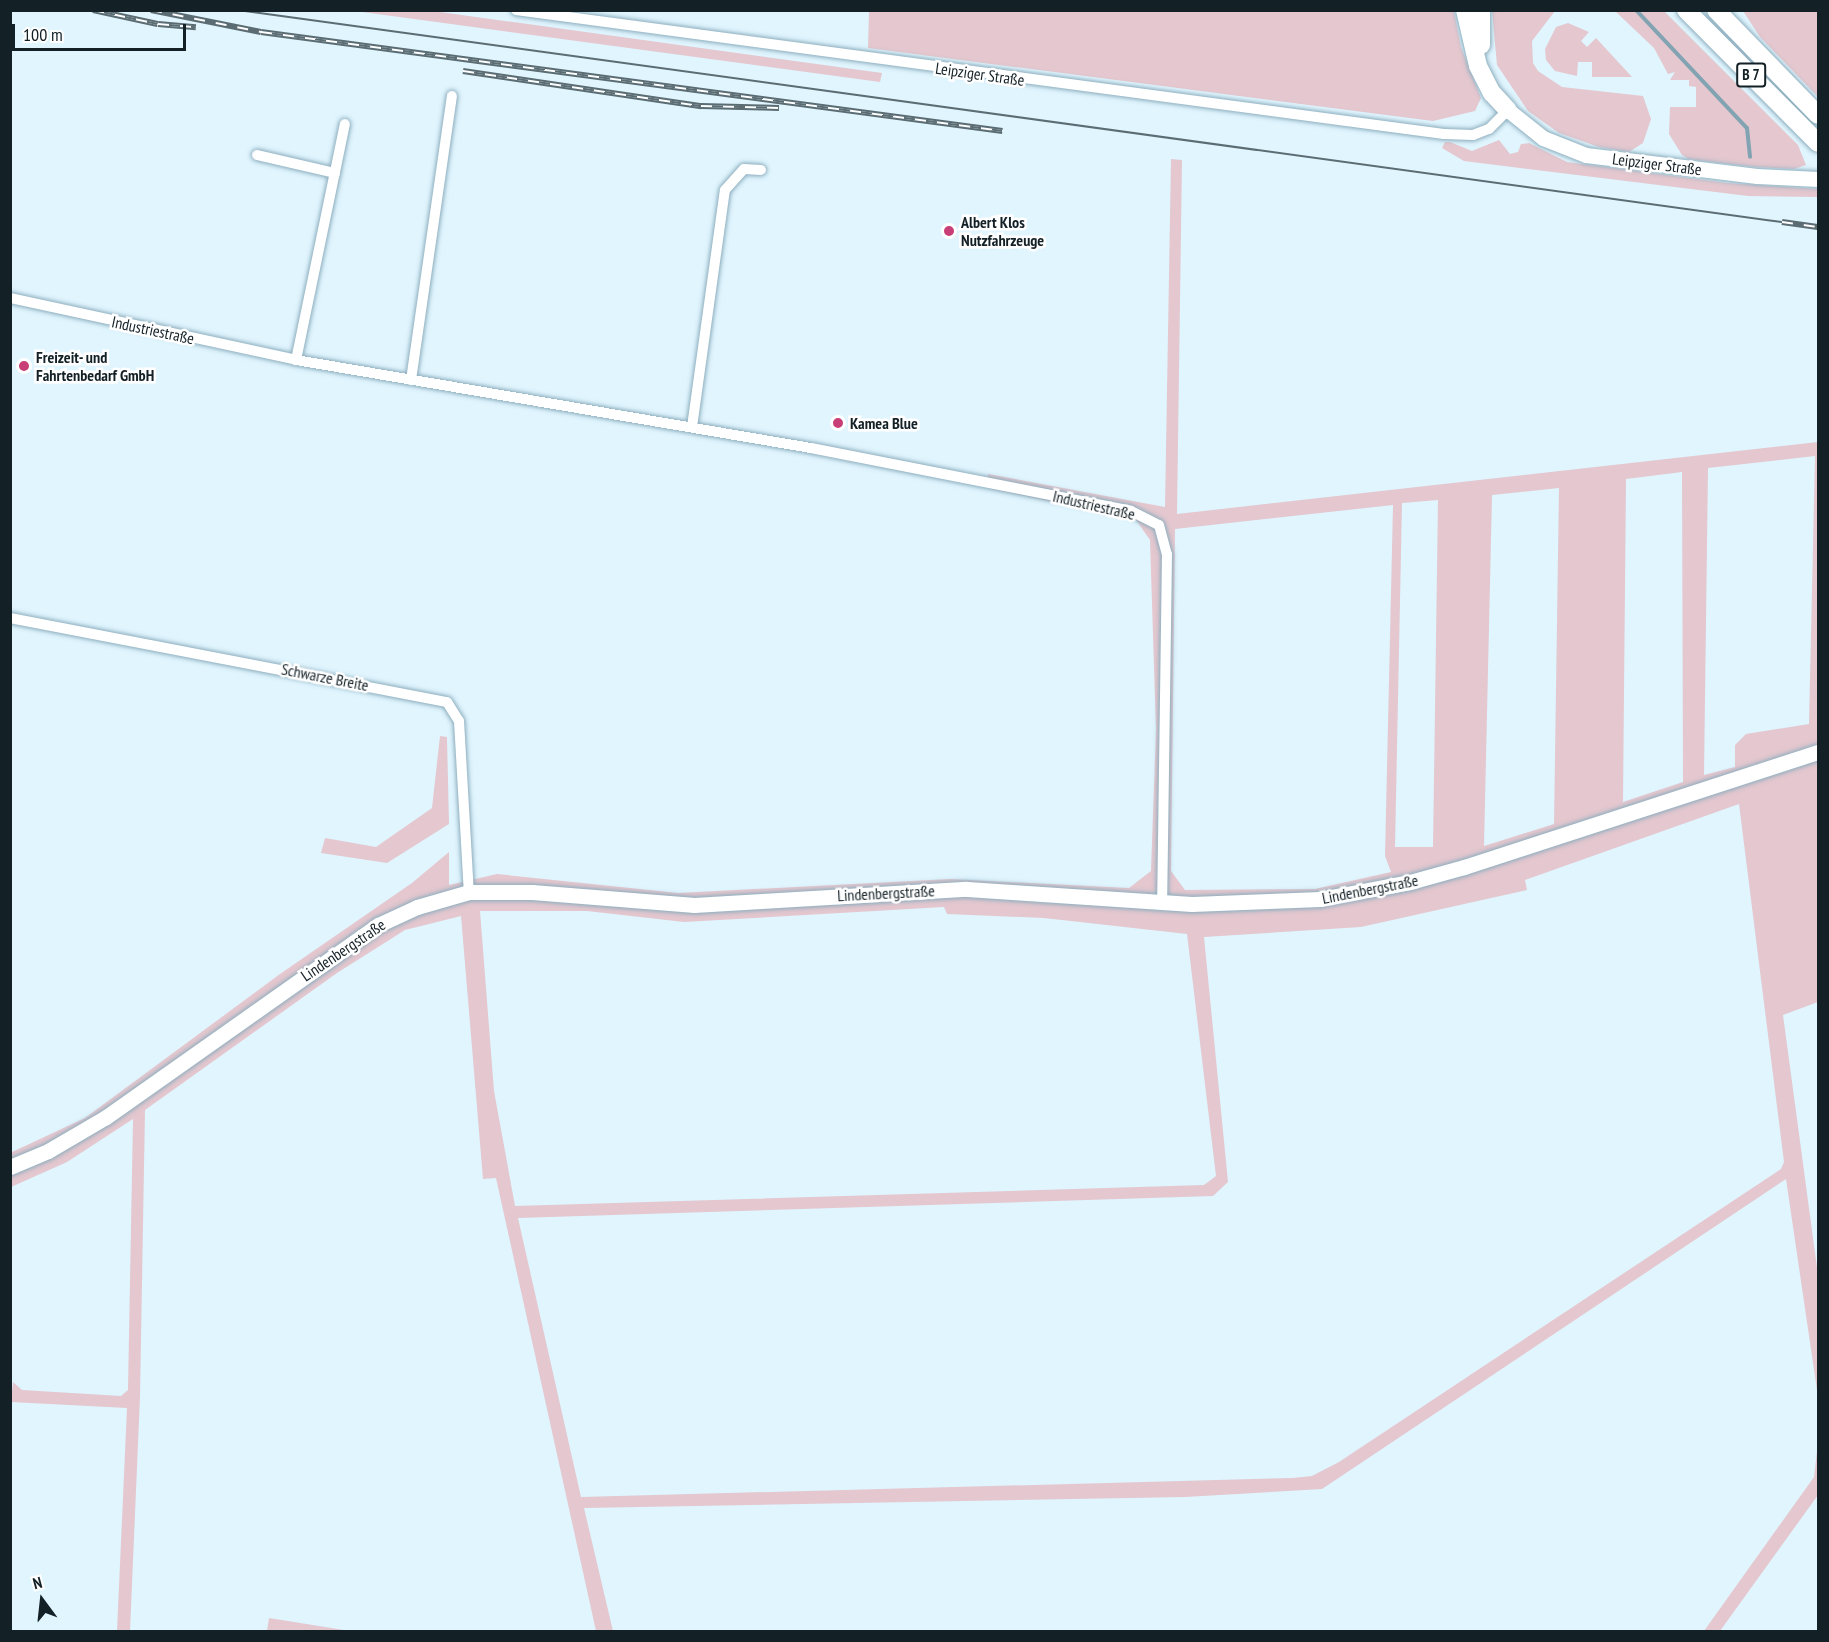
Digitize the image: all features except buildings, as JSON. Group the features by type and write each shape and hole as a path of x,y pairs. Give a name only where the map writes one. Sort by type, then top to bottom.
{"highway":[{"path":"1465,10 1478,66 1492,93 1508,110"},
{"path":"1481,10 1484,58 1508,110"},
{"name":"B 7","path":"1686,10 1817,142"},
{"name":"B 7","path":"1716,10 1818,115"},
{"path":"1733,10 1762,56"}],"main road":[{"name":"Leipziger Straße","path":"1508,110 1544,138 1586,154 1757,176 1818,179"},
{"name":"Lindenbergstraße","path":"10,1167 48,1150 106,1117 378,925 417,907 469,892 532,892 694,905 968,889 1162,901 1284,903 1410,882 1818,752"}],"street":[{"name":"Leipziger Straße","path":"516,10 1444,134 1473,135 1489,129 1508,110"},
{"path":"411,380 452,96"},
{"path":"296,360 345,124"},
{"path":"257,155 335,173"},
{"path":"692,427 725,190 744,169 761,170"},
{"name":"Industriestraße","path":"10,298 296,360 692,427 1131,511 1159,525 1167,554 1162,901"},
{"name":"Schwarze Breite","path":"10,618 447,702 456,710 459,721 469,892"}],"shaded area":[{"path":"355,11 433,11 882,73 880,82"},
{"path":"869,11 1454,11 1461,47 1481,98 1475,111 1433,121 868,48"},
{"path":"1492,11 1555,11 1532,41 1533,63 1538,71 1562,87 1643,96 1651,119 1643,143 1629,152 1599,147 1559,133 1528,111 1497,65"},
{"path":"1615,11 1664,11 1798,145 1806,165 1794,169 1755,167 1688,159 1682,155 1669,134 1670,107 1696,107 1696,87 1689,86 1689,80 1670,80 1675,72 1668,74 1654,48"},
{"path":"1743,11 1818,11 1818,97 1760,37"},
{"path":"1568,23 1589,32 1581,41 1587,47 1596,38 1632,77 1592,77 1592,62 1578,62 1577,76 1555,71 1546,60 1545,49 1556,27"},
{"path":"1499,140 1510,154 1518,152 1521,144 1529,143 1567,162 1728,183 1818,189 1818,197 1748,196 1464,161 1442,148 1445,142 1450,142 1472,151"},
{"path":"1171,159 1182,160 1177,514 1818,442 1818,1002 1783,1015 1818,1275 1818,1397 1786,1179 1322,1489 1185,1497 584,1508 613,1631 596,1631 496,1178 483,1179 461,916 405,930 337,973 145,1110 140,1397 130,1631 117,1631 127,1408 11,1402 13,1382 22,1390 121,1396 128,1390 133,1119 67,1162 11,1187 10,1153 85,1118 280,974 412,883 449,852 449,885 497,874 678,893 950,879 1129,888 1151,871 1156,730 1150,540 1136,520 987,488 988,474 1165,507","holes":["1815,456 1809,724 1746,734 1735,745 1735,767 1704,775 1708,468","1682,472 1683,782 1623,802 1626,479","1559,488 1554,824 1484,846 1492,495","1438,500 1433,847 1395,847 1402,503","1393,505 1385,856 1391,872 1315,889 1185,890 1171,871 1175,529","1739,804 1784,1162 1781,1169 1339,1462 1312,1476 1293,1478 581,1497 518,1218 1213,1196 1228,1182 1204,937 1361,927 1527,890 1525,880","944,907 947,914 1044,918 1187,934 1216,1176 1204,1185 515,1206 494,1091 480,911 587,911 684,922"]},
{"path":"440,736 447,737 449,824 387,863 321,853 325,838 376,847 432,808"},
{"path":"1818,1443 1818,1495 1720,1631 1704,1631 1814,1477"},
{"path":"269,1618 350,1631 267,1631"}],"waterway":[{"path":"1636,10 1747,128 1750,157"}],"tram line":[{"path":"238,10 1782,222"}],"railway":[{"path":"93,10 158,24 196,27"},
{"path":"151,10 261,32 1002,131"},
{"path":"463,71 701,106 779,108"},
{"path":"1782,222 1818,227"}],"place":[{"name":"Albert Klos Nutzfahrzeuge","path":"949,231"},
{"name":"Freizeit- und Fahrtenbedarf GmbH","path":"24,366"},
{"name":"Kamea Blue","path":"838,423"}]}
